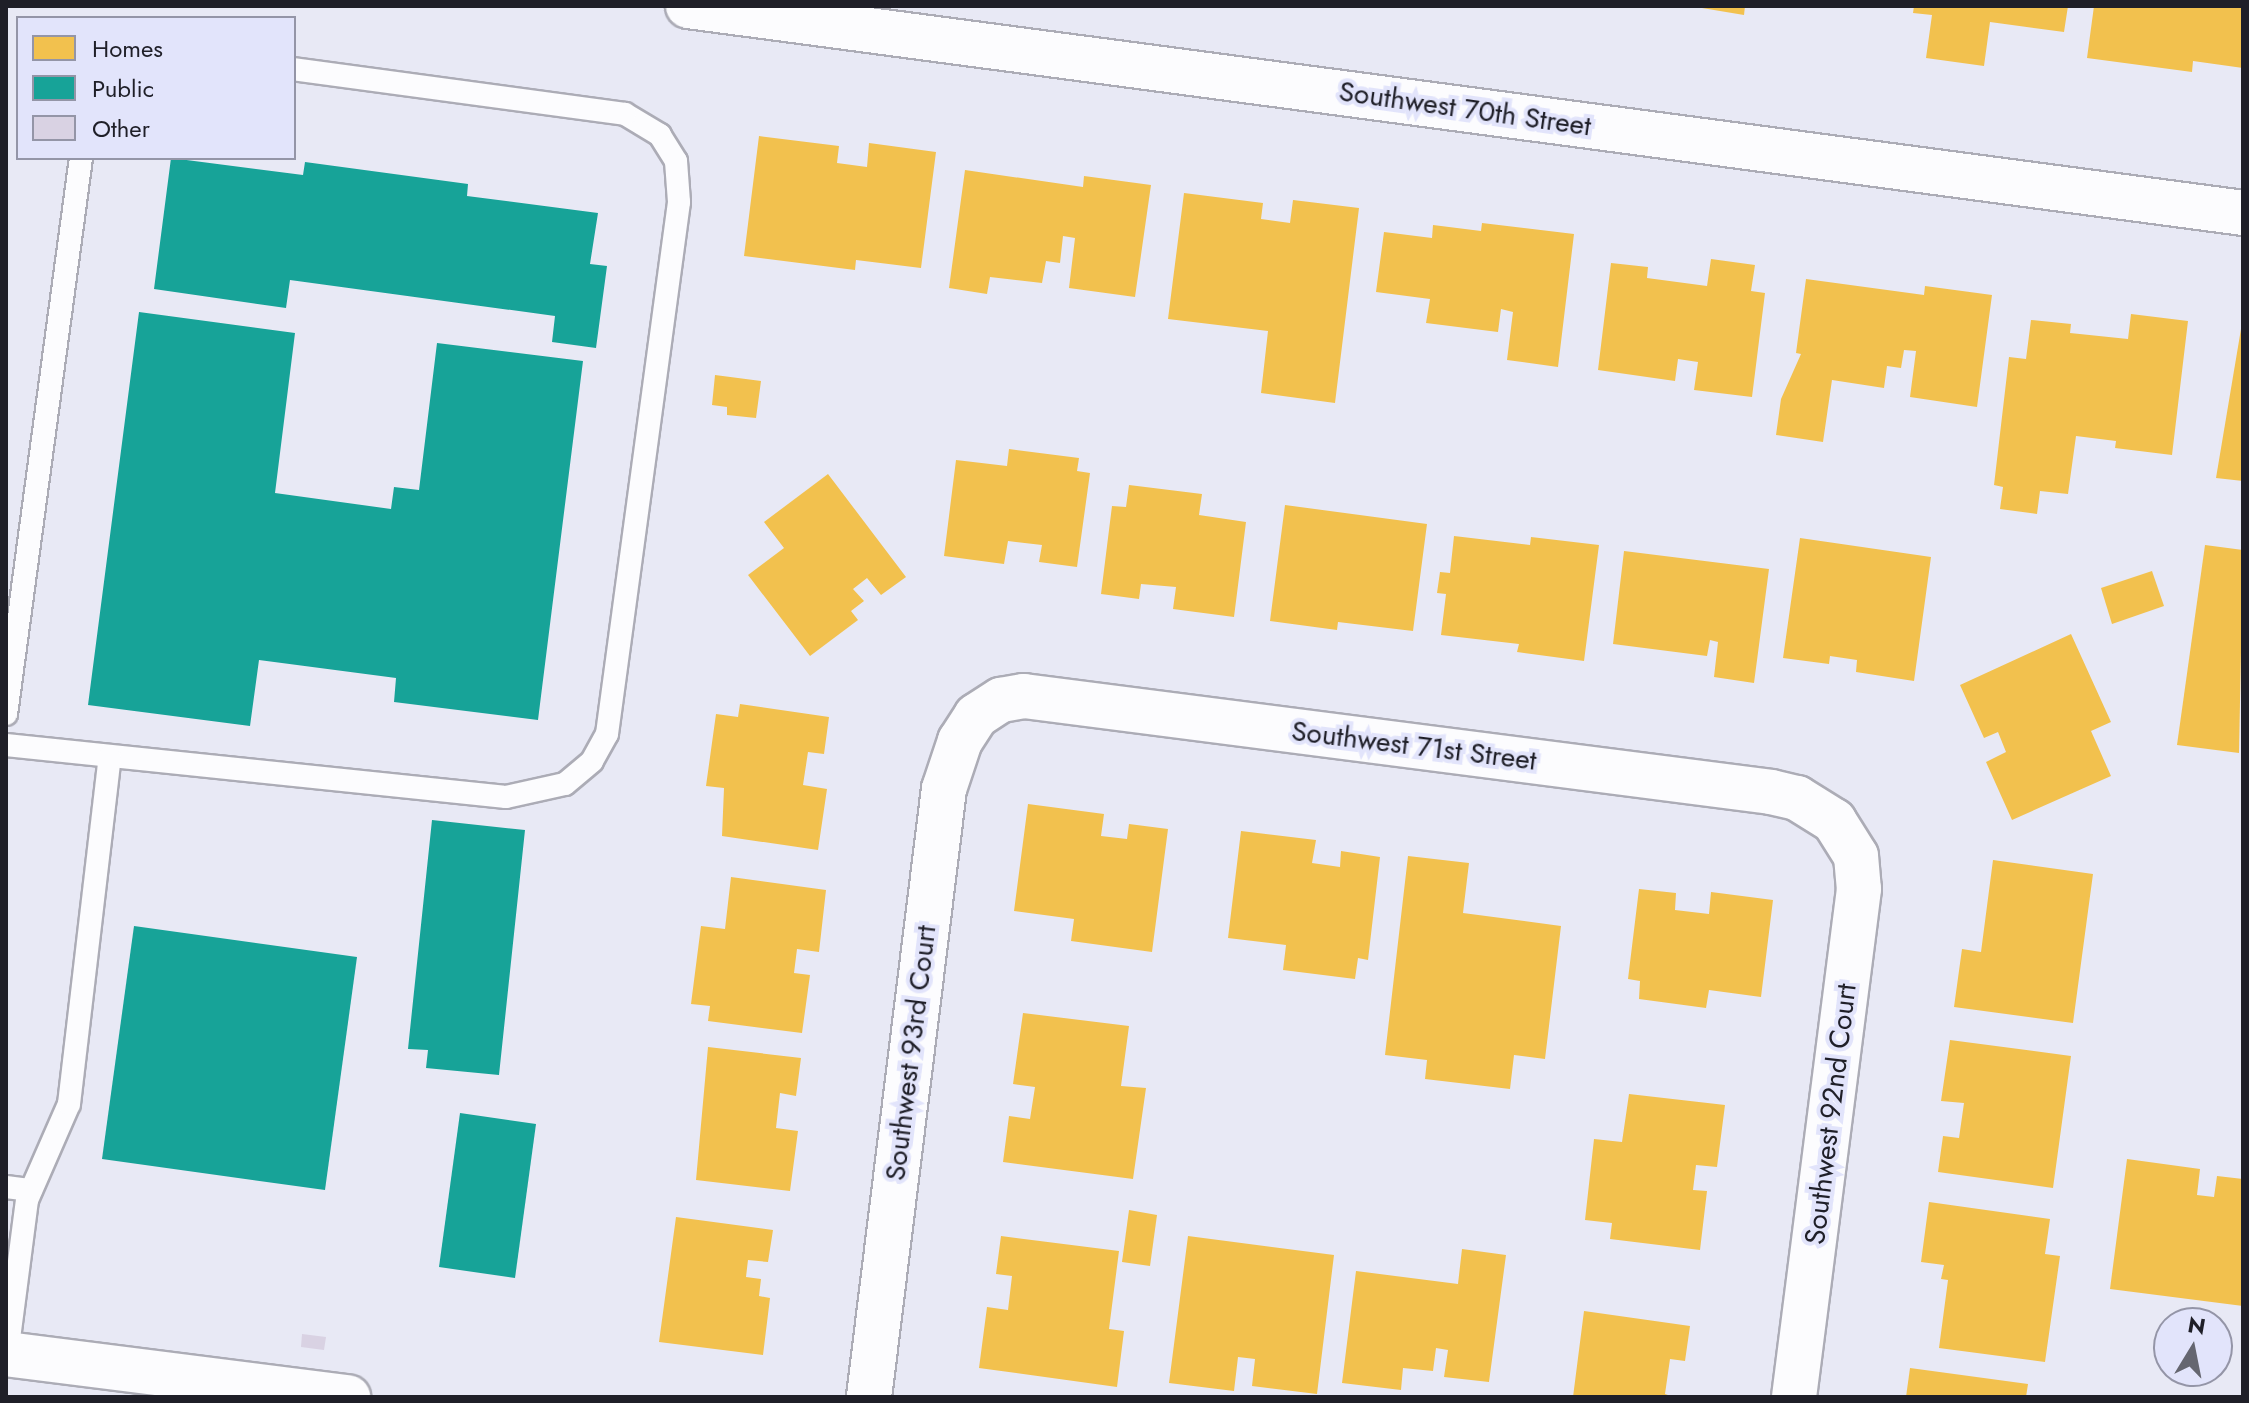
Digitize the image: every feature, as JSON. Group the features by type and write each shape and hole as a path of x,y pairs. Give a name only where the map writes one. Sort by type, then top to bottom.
{"street":[{"name":"Southwest 70th Street","path":"688,6 2243,213"},
{"name":"Southwest 71st Street","path":"976,716 1001,700 1024,696 1771,792 1811,805 1845,833"},
{"name":"Southwest 93rd Court","path":"869,1397 940,814 951,763 976,716"},
{"name":"Southwest 92nd Court","path":"1794,1397 1856,929 1858,866 1845,833"},
{"path":"7,1354 132,1384 348,1397"}],"lane":[{"path":"6,745 506,797 565,784 592,761 607,734 679,202 676,161 660,135 625,114 296,69"},
{"path":"6,714 81,160"},
{"path":"7,1354 31,1190 69,1104 110,757"},
{"path":"6,1187 31,1190"}],"building: Homes":[{"path":"1690,6 1745,6 1744,15"},
{"path":"1914,6 2068,6 2064,32 1990,22 1984,66 1926,58 1932,15 1913,13"},
{"path":"2094,6 2243,6 2243,68 2193,61 2192,72 2087,58"},
{"path":"759,136 839,146 837,163 867,167 869,143 936,152 921,268 856,260 855,270 744,256"},
{"path":"965,170 1083,187 1084,176 1151,185 1135,297 1069,288 1075,238 1063,236 1060,263 1046,261 1042,283 990,277 987,294 949,288"},
{"path":"1184,193 1263,203 1261,219 1290,223 1293,200 1359,208 1335,403 1261,393 1268,331 1168,319"},
{"path":"1482,223 1574,234 1558,367 1507,360 1513,312 1501,309 1498,332 1426,323 1430,299 1376,292 1384,232 1432,238 1433,225 1481,231"},
{"path":"1711,259 1755,265 1751,291 1765,293 1752,397 1694,390 1698,362 1678,359 1675,381 1598,370 1611,263 1648,267 1647,278 1707,286"},
{"path":"1806,279 1924,295 1925,286 1992,295 1977,407 1910,397 1916,351 1904,350 1901,368 1887,366 1884,388 1832,380 1823,442 1776,435 1781,399 1801,354 1796,353"},
{"path":"2131,314 2188,321 2172,455 2115,448 2116,441 2076,436 2068,494 2040,491 2037,514 2000,509 2003,487 1994,485 2009,357 2026,359 2031,320 2071,324 2070,333 2128,339"},
{"path":"2243,317 2243,481 2216,478"},
{"path":"715,375 761,381 756,418 727,415 727,407 712,405"},
{"path":"1009,449 1079,458 1077,471 1090,473 1077,567 1039,562 1042,545 1008,541 1004,564 944,556 956,460 1007,466"},
{"path":"828,474 906,577 881,595 867,578 853,589 864,601 851,611 858,620 810,656 748,575 784,548 764,522"},
{"path":"1129,485 1202,494 1199,515 1246,522 1234,617 1173,609 1176,587 1141,584 1139,599 1101,594 1112,506 1126,507"},
{"path":"1285,505 1427,524 1413,631 1338,622 1337,630 1270,621"},
{"path":"1454,536 1530,545 1531,537 1599,545 1584,661 1517,652 1519,644 1441,635 1446,594 1437,593 1440,572 1450,573"},
{"path":"1800,538 1931,557 1914,681 1856,672 1857,660 1830,656 1829,664 1783,658"},
{"path":"2205,545 2243,550 2239,753 2177,745"},
{"path":"1624,551 1769,569 1754,683 1714,677 1718,642 1710,640 1707,656 1613,644"},
{"path":"2152,571 2164,606 2112,624 2101,588"},
{"path":"2071,634 2111,722 2091,731 2111,776 2012,820 1986,762 2006,752 1998,732 1984,738 1960,685"},
{"path":"740,704 829,717 824,754 808,752 803,785 827,789 818,850 722,836 724,788 706,786 716,714 738,717"},
{"path":"1028,804 1104,814 1101,836 1127,839 1129,824 1168,829 1152,952 1071,941 1074,919 1014,911"},
{"path":"1241,831 1316,840 1312,863 1340,867 1341,851 1380,857 1368,960 1358,958 1355,979 1283,970 1286,945 1228,938"},
{"path":"1408,856 1469,863 1463,913 1561,926 1545,1059 1514,1055 1510,1089 1425,1079 1427,1060 1385,1055"},
{"path":"1993,860 2093,874 2073,1023 1954,1007 1962,949 1981,952"},
{"path":"731,877 826,890 819,952 797,949 794,973 810,975 802,1033 708,1021 710,1006 691,1004 701,926 725,929"},
{"path":"1639,889 1676,893 1675,910 1709,914 1711,892 1773,900 1761,997 1709,990 1706,1008 1639,999 1640,981 1628,979"},
{"path":"1023,1013 1129,1026 1121,1086 1146,1088 1133,1179 1003,1162 1009,1116 1030,1119 1035,1087 1013,1084"},
{"path":"1950,1040 2071,1056 2053,1188 1938,1172 1943,1136 1959,1138 1964,1103 1941,1101"},
{"path":"708,1047 801,1058 796,1096 780,1093 776,1128 798,1131 790,1191 696,1180"},
{"path":"1629,1094 1725,1105 1717,1167 1696,1165 1693,1190 1707,1191 1700,1250 1610,1239 1612,1223 1585,1220 1594,1139 1622,1142"},
{"path":"2127,1159 2200,1169 2197,1195 2214,1197 2217,1176 2243,1179 2243,1306 2110,1289"},
{"path":"1929,1202 2050,1219 2045,1254 2060,1256 2045,1362 1939,1348 1948,1280 1941,1279 1944,1265 1921,1262"},
{"path":"1129,1210 1157,1215 1150,1266 1122,1262"},
{"path":"676,1217 773,1230 768,1262 748,1260 746,1277 761,1279 759,1296 770,1298 763,1355 659,1342"},
{"path":"1001,1236 1119,1251 1109,1329 1124,1331 1117,1387 979,1368 987,1307 1008,1310 1012,1276 996,1274"},
{"path":"1188,1236 1334,1255 1317,1394 1252,1386 1255,1359 1238,1357 1234,1391 1169,1383"},
{"path":"1462,1249 1506,1255 1489,1382 1444,1377 1448,1350 1436,1348 1433,1371 1403,1368 1401,1390 1342,1383 1356,1271 1458,1284"},
{"path":"1584,1311 1690,1326 1685,1361 1670,1359 1665,1394 1674,1397 1573,1397"},
{"path":"1910,1368 2028,1384 2026,1397 1906,1397"}],"building: Public":[{"path":"171,160 303,175 305,162 468,184 467,196 598,213 590,264 607,266 596,348 552,342 555,316 290,280 286,308 154,289"},
{"path":"139,312 295,333 275,493 391,509 394,487 419,490 437,343 583,361 538,720 394,702 396,678 259,660 250,726 88,705"},
{"path":"432,820 525,830 499,1075 426,1068 428,1050 408,1049"},
{"path":"134,926 357,957 325,1190 102,1159"},
{"path":"460,1113 536,1124 515,1278 439,1267"}],"building: Other":[{"path":"302,1334 326,1337 324,1350 301,1347"}]}
